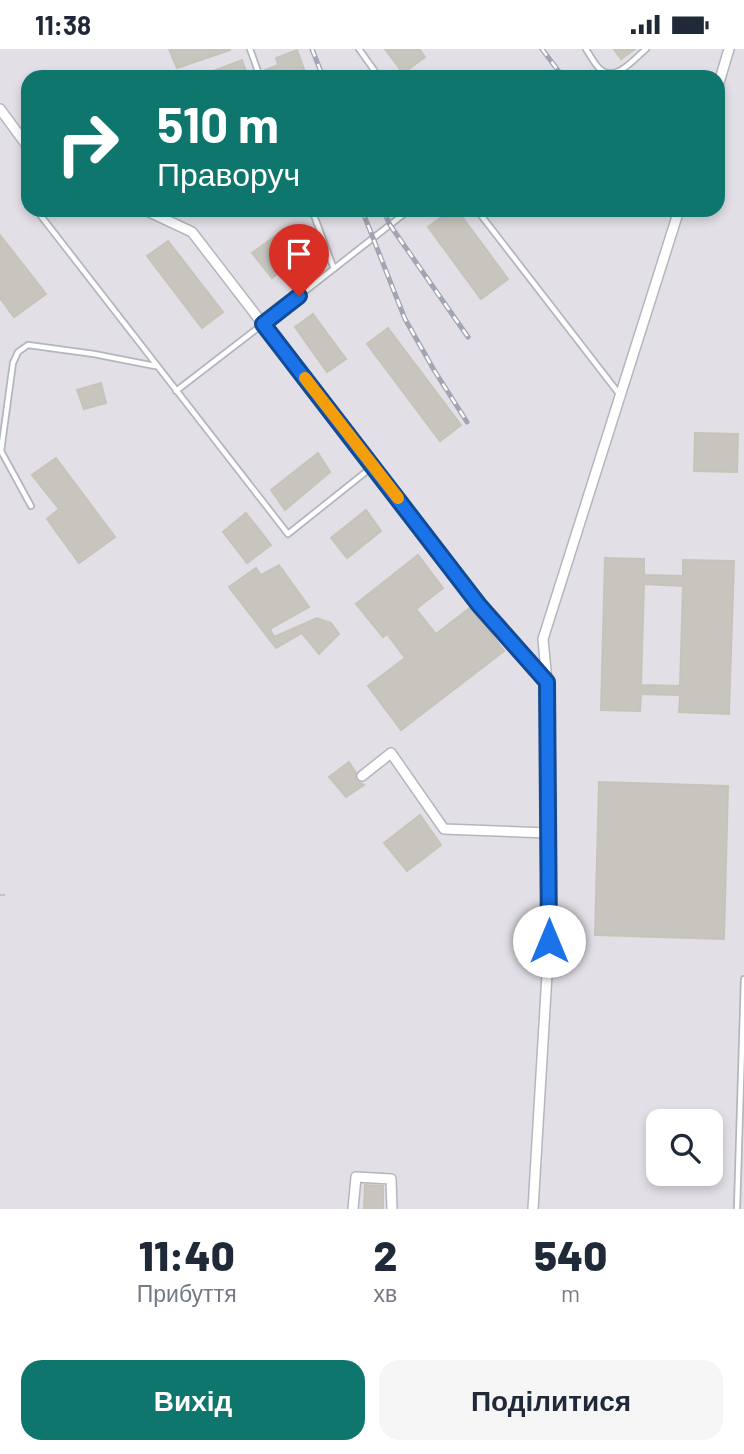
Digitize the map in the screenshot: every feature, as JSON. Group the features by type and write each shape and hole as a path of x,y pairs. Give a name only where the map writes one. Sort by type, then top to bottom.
{"street":[{"path":"723,70 729,49"},
{"path":"0,109 21,138"},
{"path":"160,217 192,232 479,605 547,682"},
{"path":"533,1209 549,941 547,682 543,639 677,217"},
{"path":"362,776 391,753 444,829 548,833"},
{"path":"354,1209 356,1177 391,1179 392,1209"}],"lane":[{"path":"250,49 258,70"},
{"path":"359,49 374,70"},
{"path":"586,49 602,70"},
{"path":"620,70 646,49"},
{"path":"42,217 288,534 373,466"},
{"path":"315,217 334,269"},
{"path":"176,391 400,217"},
{"path":"482,217 621,396"},
{"path":"31,506 1,451 13,363 18,352 28,345 156,366"},
{"path":"0,423 5,418"},
{"path":"737,1209 744,979"}],"path":[{"path":"0,895 6,895"}],"shaded area":[{"path":"0,49 744,49 744,1209 0,1209"}],"building":[{"path":"169,49 230,49 230,50 177,68"},
{"path":"385,49 419,49 425,57 407,70 401,70"},
{"path":"614,49 635,49 621,59"},
{"path":"297,50 304,70 265,70 278,65 276,58"},
{"path":"242,60 246,70 216,70"},
{"path":"442,217 462,217 508,279 481,299 428,227"},
{"path":"278,234 297,259 272,278 252,253"},
{"path":"0,235 46,294 14,317 0,298"},
{"path":"168,241 223,312 202,328 147,256"},
{"path":"313,314 346,359 327,372 295,327"},
{"path":"388,328 461,425 440,441 367,344"},
{"path":"101,383 106,403 84,409 77,390"},
{"path":"695,433 738,434 737,472 694,471"},
{"path":"318,453 330,472 285,510 271,490"},
{"path":"56,458 115,537 79,563 47,519 59,509 32,475"},
{"path":"366,510 381,531 347,558 331,538"},
{"path":"246,513 271,545 247,563 223,532"},
{"path":"418,555 443,588 416,609 436,634 471,607 504,651 401,730 368,686 405,658 387,634 383,637 356,604"},
{"path":"605,558 644,559 644,575 683,576 683,560 734,561 729,714 679,712 680,695 641,694 640,711 601,710","holes":["644,584 683,586 680,686 641,685"]},
{"path":"279,565 309,607 270,629 274,637 317,618 331,623 339,634 319,654 302,633 276,648 229,587 256,568 261,575"},
{"path":"349,762 356,773 356,780 364,785 346,797 329,777"},
{"path":"599,782 728,786 724,939 595,935"},
{"path":"420,815 441,845 407,871 384,843"},
{"path":"365,1185 383,1186 383,1209 364,1209"}],"railway":[{"path":"312,49 320,70"},
{"path":"542,49 558,70"},
{"path":"365,217 405,319 467,422"},
{"path":"386,217 468,337"}],"slow traffic":[{"path":"305,378 398,498"}],"route":[{"path":"299,296 263,324 479,605 547,682 549,941"}]}
